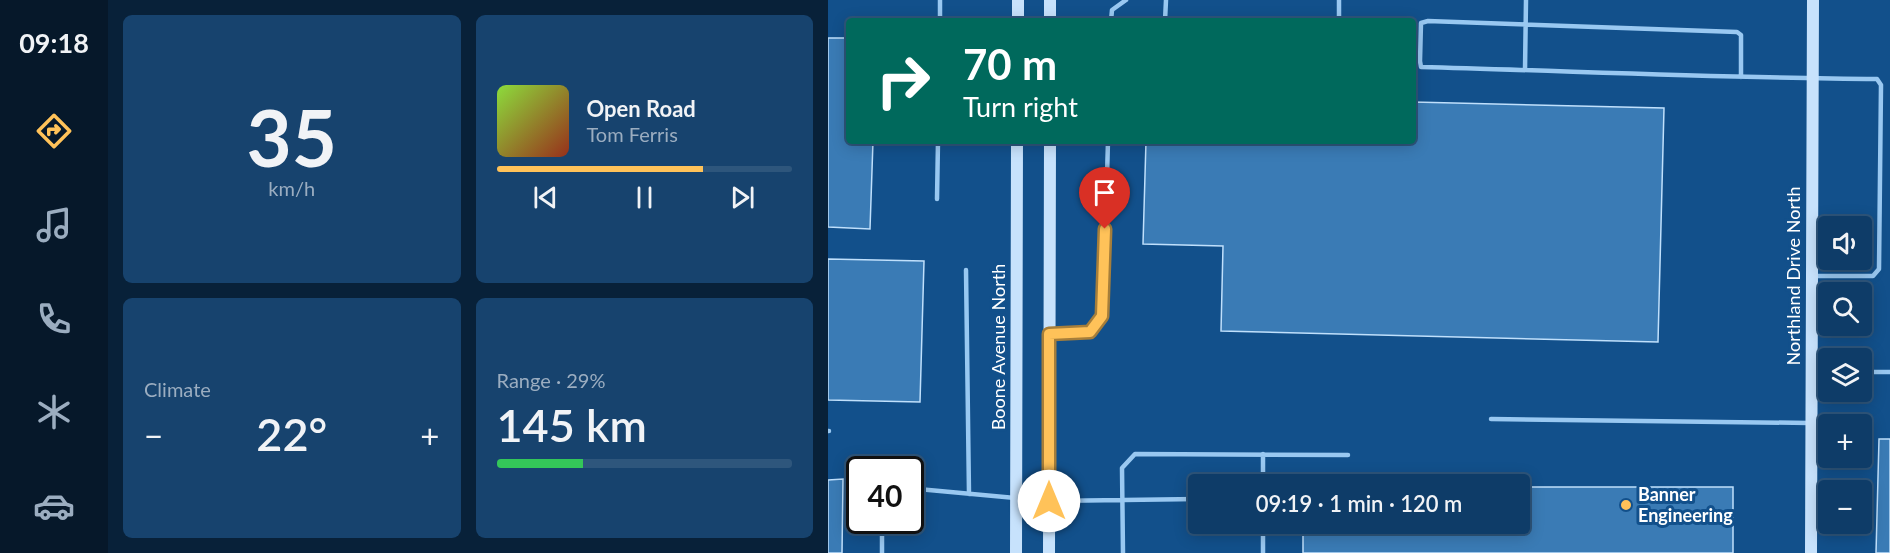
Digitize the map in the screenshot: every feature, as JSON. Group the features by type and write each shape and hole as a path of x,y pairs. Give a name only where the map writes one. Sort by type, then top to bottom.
{"street":[{"path":"1018,0 1018,18"},
{"path":"1050,0 1050,18"},
{"name":"Northland Drive North","path":"1811,553 1813,0"},
{"name":"Boone Avenue North","path":"1016,553 1017,144"},
{"path":"1049,553 1050,144"}],"lane":[{"path":"940,0 940,18"},
{"path":"1111,18 1112,10 1126,0"},
{"path":"1165,18 1166,0"},
{"path":"1339,18 1340,0"},
{"path":"1525,70 1526,0"},
{"path":"1741,76 1741,35 1737,32 1428,21 1421,23 1421,67 1813,79 1877,79 1881,85 1879,269 1873,276 1812,276"},
{"path":"937,199 938,144"},
{"path":"1049,334 1090,332 1102,316 1108,144"},
{"path":"966,270 969,494"},
{"path":"1812,372 1818,372"},
{"path":"1872,372 1890,372"},
{"path":"1491,419 1812,423"},
{"path":"1123,553 1122,468 1135,454 1348,455"},
{"path":"1263,454 1263,474"},
{"path":"924,490 1049,501 1188,499"},
{"path":"882,534 882,553"},
{"path":"1263,534 1263,553"}],"building":[{"path":"828,38 846,38 846,144 873,144 870,229 828,227"},
{"path":"1416,102 1664,108 1658,342 1221,331 1223,246 1143,244 1146,144 1416,144"},
{"path":"828,259 924,261 920,402 828,400"},
{"path":"1879,439 1890,439 1890,553 1876,553"},
{"path":"843,479 842,553 828,553 828,480"},
{"name":"Banner Engineering","path":"1530,487 1733,487 1733,553 1303,553 1303,534 1530,534"}],"place":[{"name":"Banner Engineering","path":"1626,505"}],"route":[{"path":"1049,501 1049,334 1090,332 1102,316 1105,229"}]}
